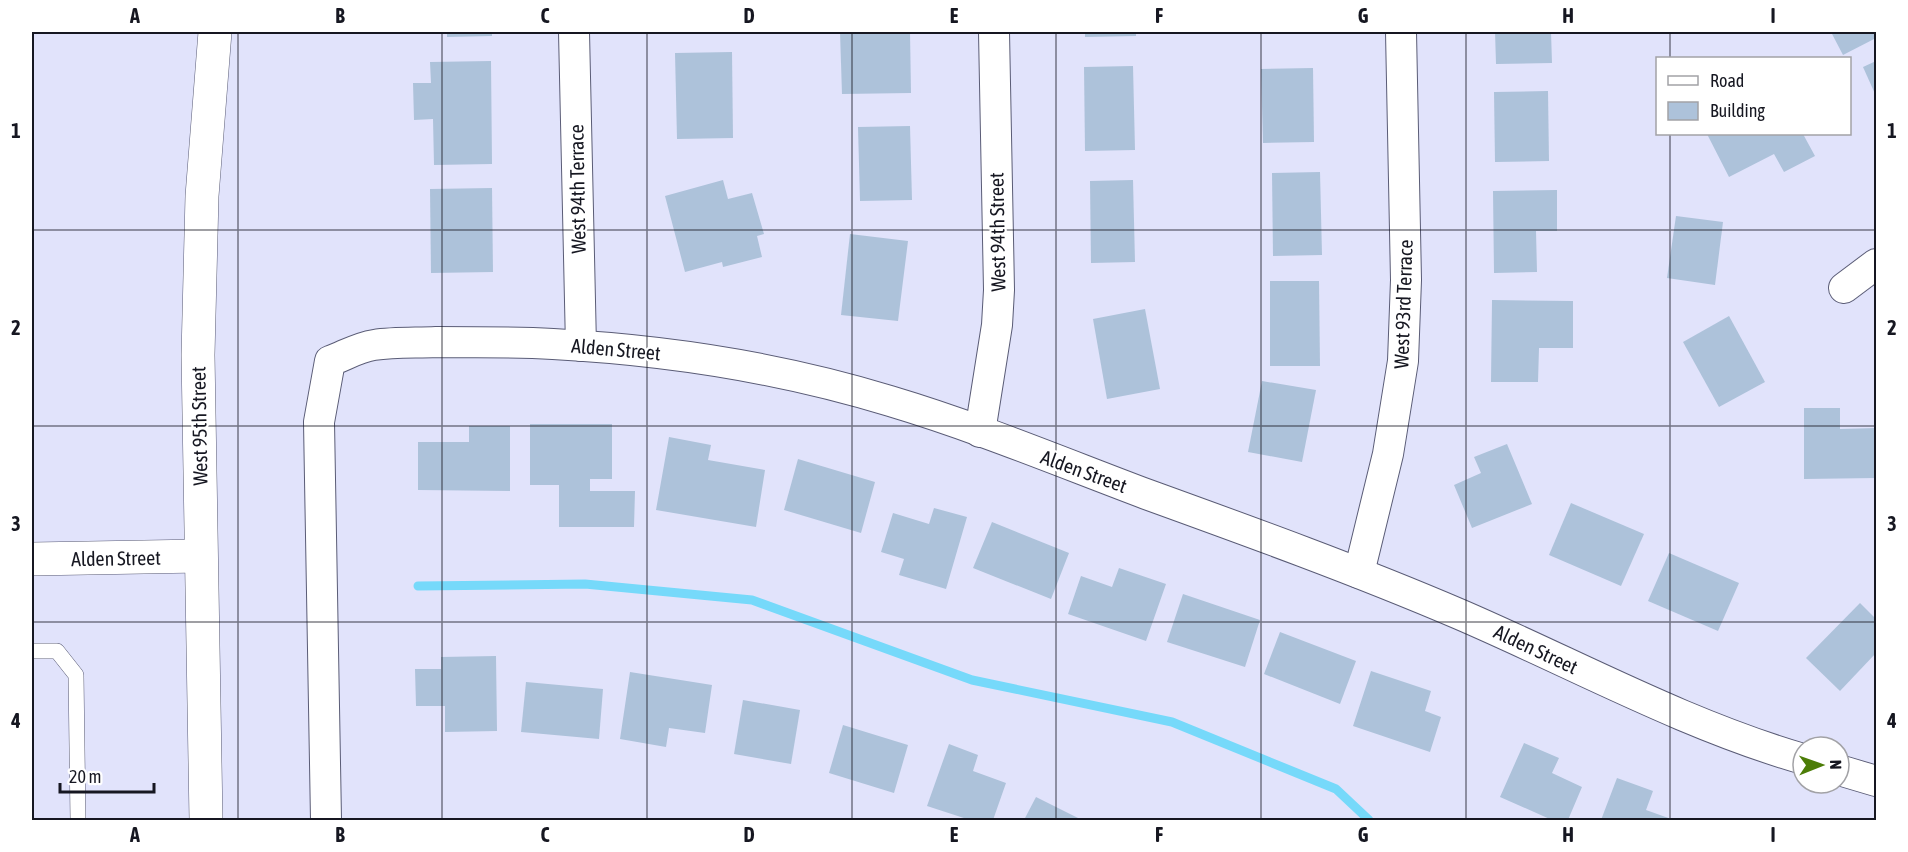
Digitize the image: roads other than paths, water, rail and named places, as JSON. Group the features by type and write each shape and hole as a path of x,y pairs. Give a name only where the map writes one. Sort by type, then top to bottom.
{"main road":[{"name":"West 95th Street","path":"206,820 198,332 202,196 214,32"},
{"name":"Alden Street","path":"32,559 201,556"}],"street":[{"name":"West 94th Terrace","path":"574,32 580,345"},
{"name":"West 94th Street","path":"980,432 997,326 999,290 994,32"},
{"name":"West 93rd Terrace","path":"1359,573 1388,454 1403,361 1406,280 1401,32"},
{"path":"1844,288 1876,264"},
{"name":"Alden Street","path":"326,820 319,422 330,362 370,345 413,343 501,341 580,345 675,355 812,380 891,401 1359,573 1462,615 1701,723 1791,756"},
{"path":"1851,774 1876,781"}],"lane":[{"path":"32,651 57,651 76,675 78,820"}],"waterway":[{"path":"418,586 585,584 752,600 972,680 1172,722 1336,789 1369,820"}]}
